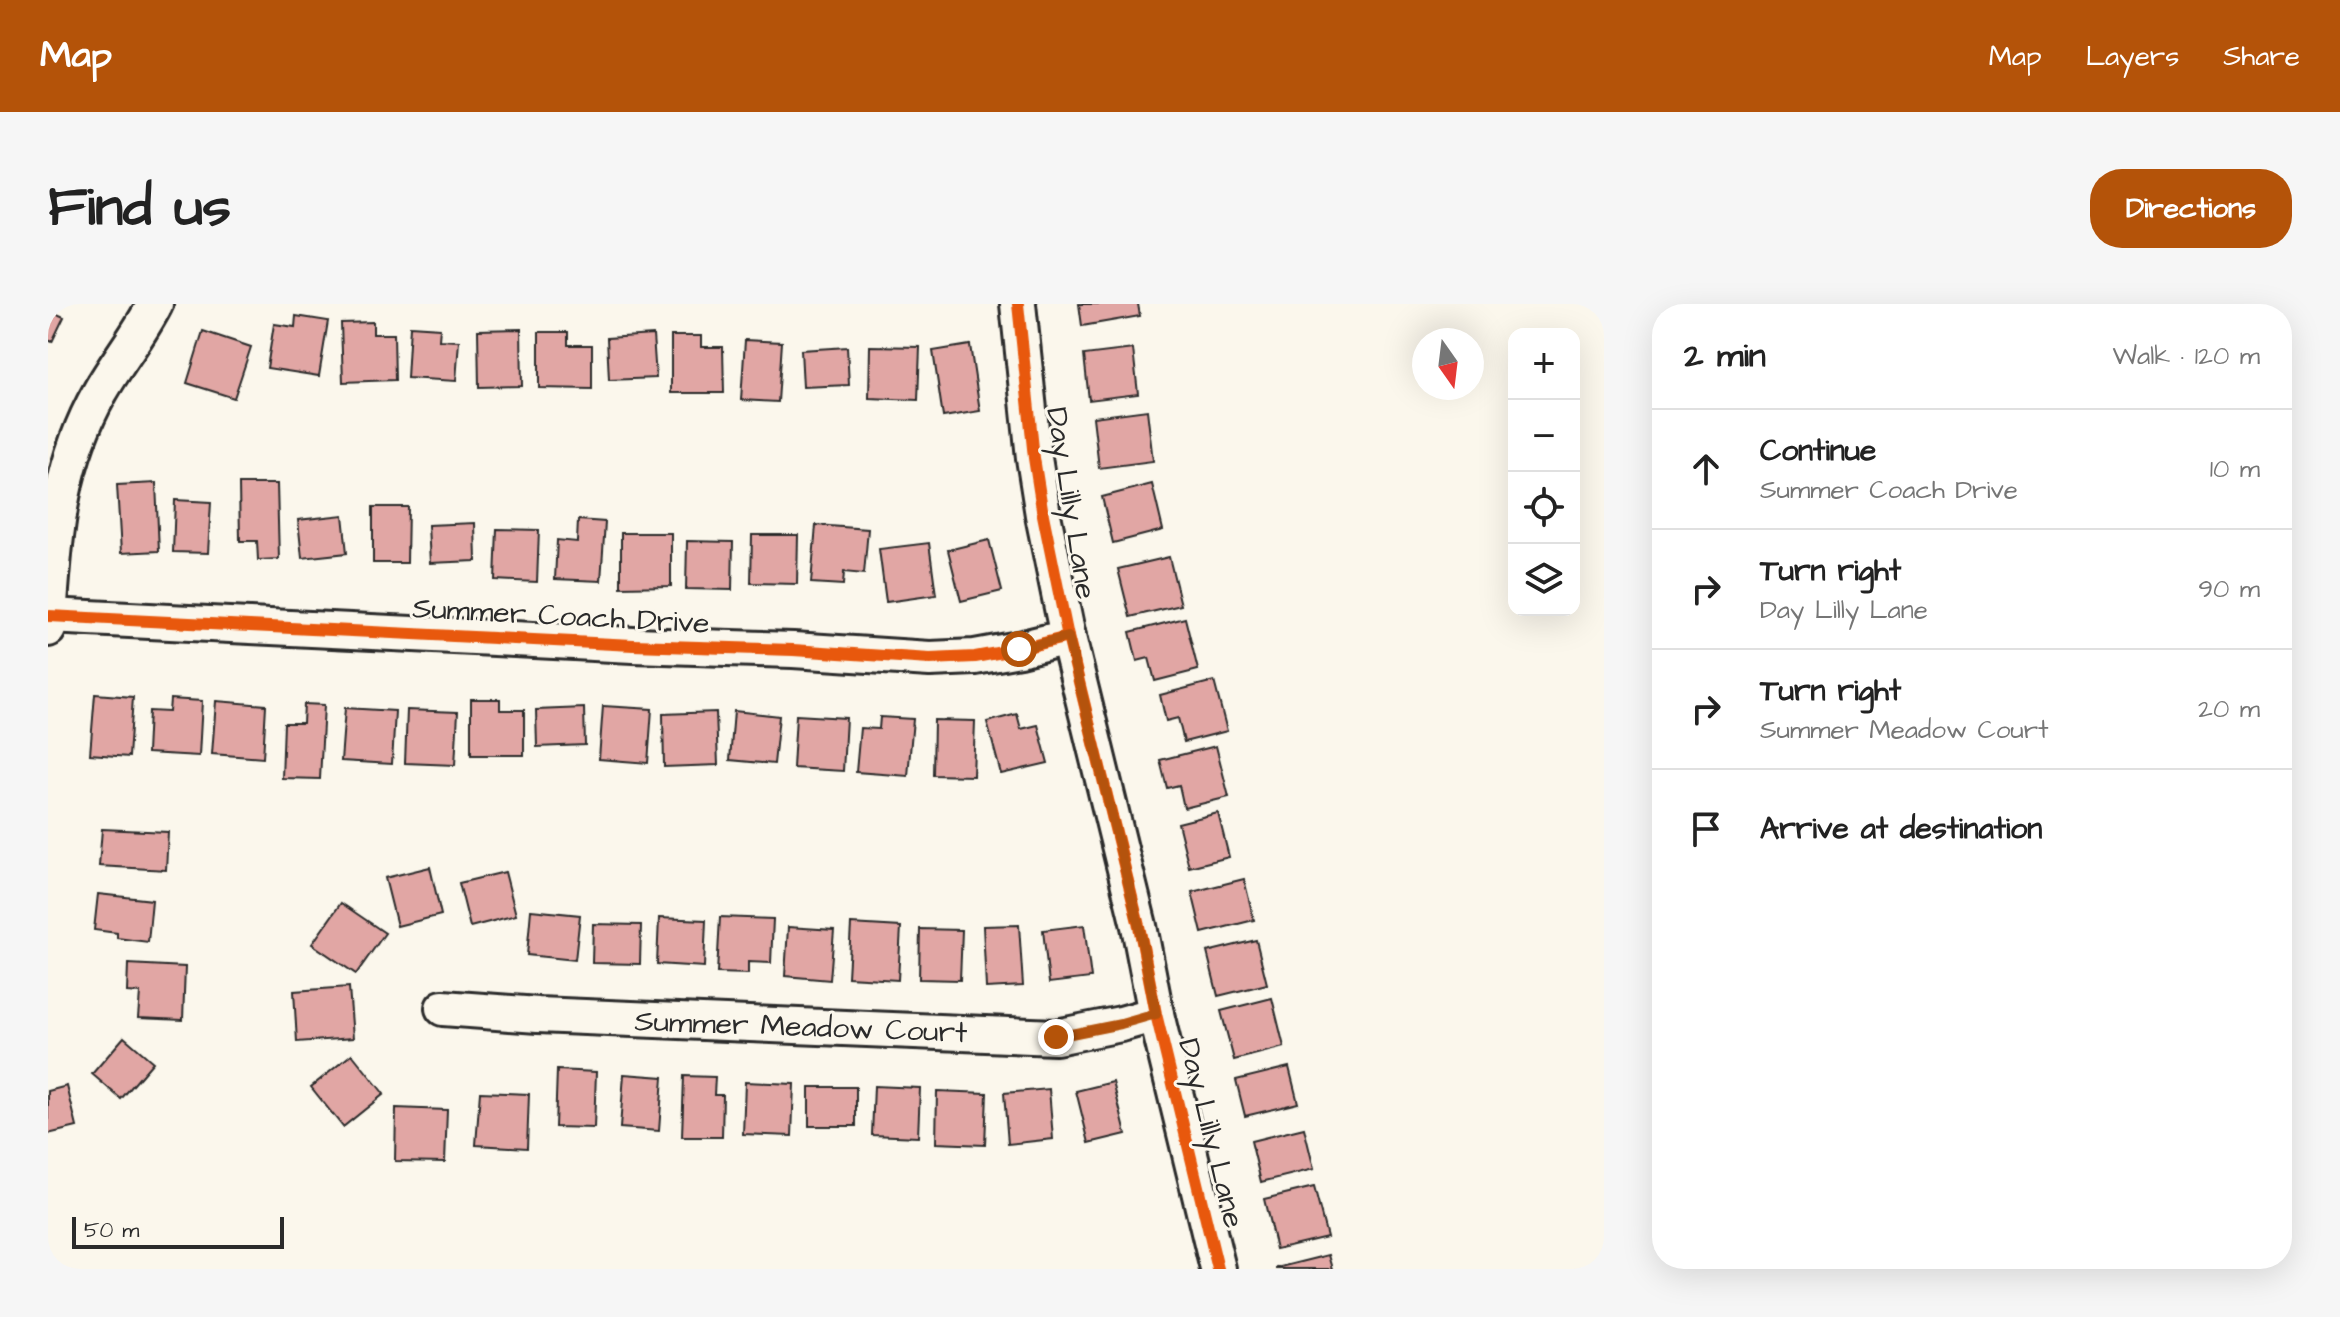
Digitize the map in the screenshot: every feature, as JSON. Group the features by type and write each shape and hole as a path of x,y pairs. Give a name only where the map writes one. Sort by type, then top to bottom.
{"street":[{"path":"48,629 55,537 67,469 100,393 155,304"},
{"name":"Day Lilly Lane","path":"1018,304 1034,458 1068,637 1218,1269"},
{"name":"Summer Coach Drive","path":"49,616 930,659 975,657 1068,637"},
{"name":"Summer Meadow Court","path":"443,1008 538,1015 1056,1037 1156,1014"}],"building":[{"path":"1079,304 1138,304 1140,316 1082,326"},
{"path":"48,310 64,317 52,342 48,340"},
{"path":"296,316 328,321 319,376 267,368 274,324 295,327"},
{"path":"373,322 373,334 394,334 395,380 343,382 341,323"},
{"path":"410,326 440,328 439,340 459,341 456,381 407,378"},
{"path":"521,329 522,386 479,387 478,330"},
{"path":"203,331 251,347 234,398 187,383"},
{"path":"539,332 568,332 568,345 592,345 592,389 539,388"},
{"path":"653,335 656,378 609,380 607,338"},
{"path":"671,336 701,336 701,347 723,347 724,393 671,393"},
{"path":"745,340 782,342 778,402 741,400"},
{"path":"970,345 980,411 943,417 933,351"},
{"path":"870,346 920,347 918,400 869,398"},
{"path":"847,347 849,385 803,387 801,350"},
{"path":"1133,349 1138,394 1089,400 1084,355"},
{"path":"1147,410 1153,461 1099,468 1093,417"},
{"path":"156,483 159,551 121,553 117,485"},
{"path":"239,484 277,484 279,559 258,560 257,541 240,541"},
{"path":"1152,484 1163,530 1113,543 1102,497"},
{"path":"175,500 211,502 208,553 173,552"},
{"path":"373,507 408,507 407,563 373,563"},
{"path":"343,515 347,553 302,558 298,520"},
{"path":"578,520 605,522 601,581 555,579 557,540 577,542"},
{"path":"475,523 476,561 430,563 428,525"},
{"path":"816,525 868,529 864,574 844,572 843,585 811,583"},
{"path":"497,529 539,530 537,582 495,580"},
{"path":"621,533 671,533 671,586 621,587"},
{"path":"752,535 798,535 797,584 751,583"},
{"path":"989,540 1002,591 961,601 948,550"},
{"path":"687,541 733,542 732,590 686,589"},
{"path":"929,543 936,595 886,602 879,549"},
{"path":"1169,557 1181,605 1130,617 1118,569"},
{"path":"1185,618 1198,670 1155,681 1149,658 1137,661 1130,632"},
{"path":"1214,681 1227,731 1184,742 1178,718 1166,721 1160,695"},
{"path":"95,694 133,697 129,757 90,754"},
{"path":"170,699 202,701 199,756 147,753 149,711 169,712"},
{"path":"471,699 500,699 500,710 524,710 524,755 471,755"},
{"path":"216,701 266,705 263,758 212,754"},
{"path":"304,704 324,705 320,779 282,778 284,723 303,723"},
{"path":"603,706 652,709 648,763 599,759"},
{"path":"345,708 395,711 392,764 341,761"},
{"path":"584,708 585,745 537,747 536,710"},
{"path":"407,710 458,712 455,765 405,763"},
{"path":"734,711 779,716 774,764 730,760"},
{"path":"716,712 718,765 664,767 663,714"},
{"path":"1017,714 1021,729 1038,725 1048,763 1001,774 987,722"},
{"path":"796,715 846,718 843,771 793,768"},
{"path":"880,717 913,719 908,776 856,772 860,728 879,729"},
{"path":"934,720 975,721 973,776 933,775"},
{"path":"1216,746 1229,797 1184,808 1179,785 1167,788 1160,760"},
{"path":"1218,813 1229,857 1189,867 1178,823"},
{"path":"102,829 168,832 166,870 99,866"},
{"path":"430,867 441,915 397,926 385,878"},
{"path":"505,872 516,915 470,927 459,883"},
{"path":"1244,879 1254,920 1202,933 1192,892"},
{"path":"98,894 152,900 148,942 117,938 117,933 94,930"},
{"path":"341,903 385,933 356,974 312,944"},
{"path":"531,910 580,915 575,960 527,955"},
{"path":"720,917 773,919 771,963 748,962 748,974 717,973"},
{"path":"659,918 706,920 704,967 657,964"},
{"path":"593,924 641,925 640,964 592,963"},
{"path":"851,924 901,927 898,980 848,977"},
{"path":"1019,925 1023,986 986,988 983,926"},
{"path":"1084,925 1091,978 1049,983 1043,930"},
{"path":"788,927 834,930 830,980 785,976"},
{"path":"920,929 962,930 960,980 919,979"},
{"path":"1256,940 1267,984 1218,996 1207,952"},
{"path":"128,964 185,967 183,1020 138,1018 140,993 127,992"},
{"path":"349,987 353,1038 297,1042 294,991"},
{"path":"1272,998 1284,1047 1234,1060 1221,1011"},
{"path":"124,1037 153,1062 121,1099 92,1074"},
{"path":"352,1054 384,1094 343,1127 311,1087"},
{"path":"1289,1067 1298,1103 1245,1116 1236,1080"},
{"path":"557,1070 596,1072 594,1128 555,1127"},
{"path":"624,1074 663,1077 659,1131 620,1128"},
{"path":"684,1076 715,1077 714,1095 723,1095 722,1137 682,1137"},
{"path":"745,1082 794,1084 792,1136 743,1134"},
{"path":"1113,1082 1126,1134 1089,1143 1076,1091"},
{"path":"67,1086 77,1127 48,1134 48,1091"},
{"path":"874,1086 920,1088 918,1137 872,1135"},
{"path":"809,1087 856,1087 856,1126 809,1126"},
{"path":"1049,1089 1053,1139 1008,1144 1004,1093"},
{"path":"937,1091 987,1093 985,1145 936,1143"},
{"path":"480,1092 529,1094 527,1148 476,1145"},
{"path":"396,1108 447,1110 445,1162 395,1161"},
{"path":"1304,1128 1314,1169 1261,1182 1251,1141"},
{"path":"1314,1187 1327,1237 1276,1249 1264,1199"},
{"path":"1329,1255 1333,1269 1277,1269 1277,1268"}],"cycle path":[{"path":"1018,304 1034,458 1068,637 1218,1269"},
{"path":"49,616 930,659 975,657 1068,637"}],"route":[{"path":"1019,649 1068,637 1139,926 1156,1014 1056,1037"}]}
